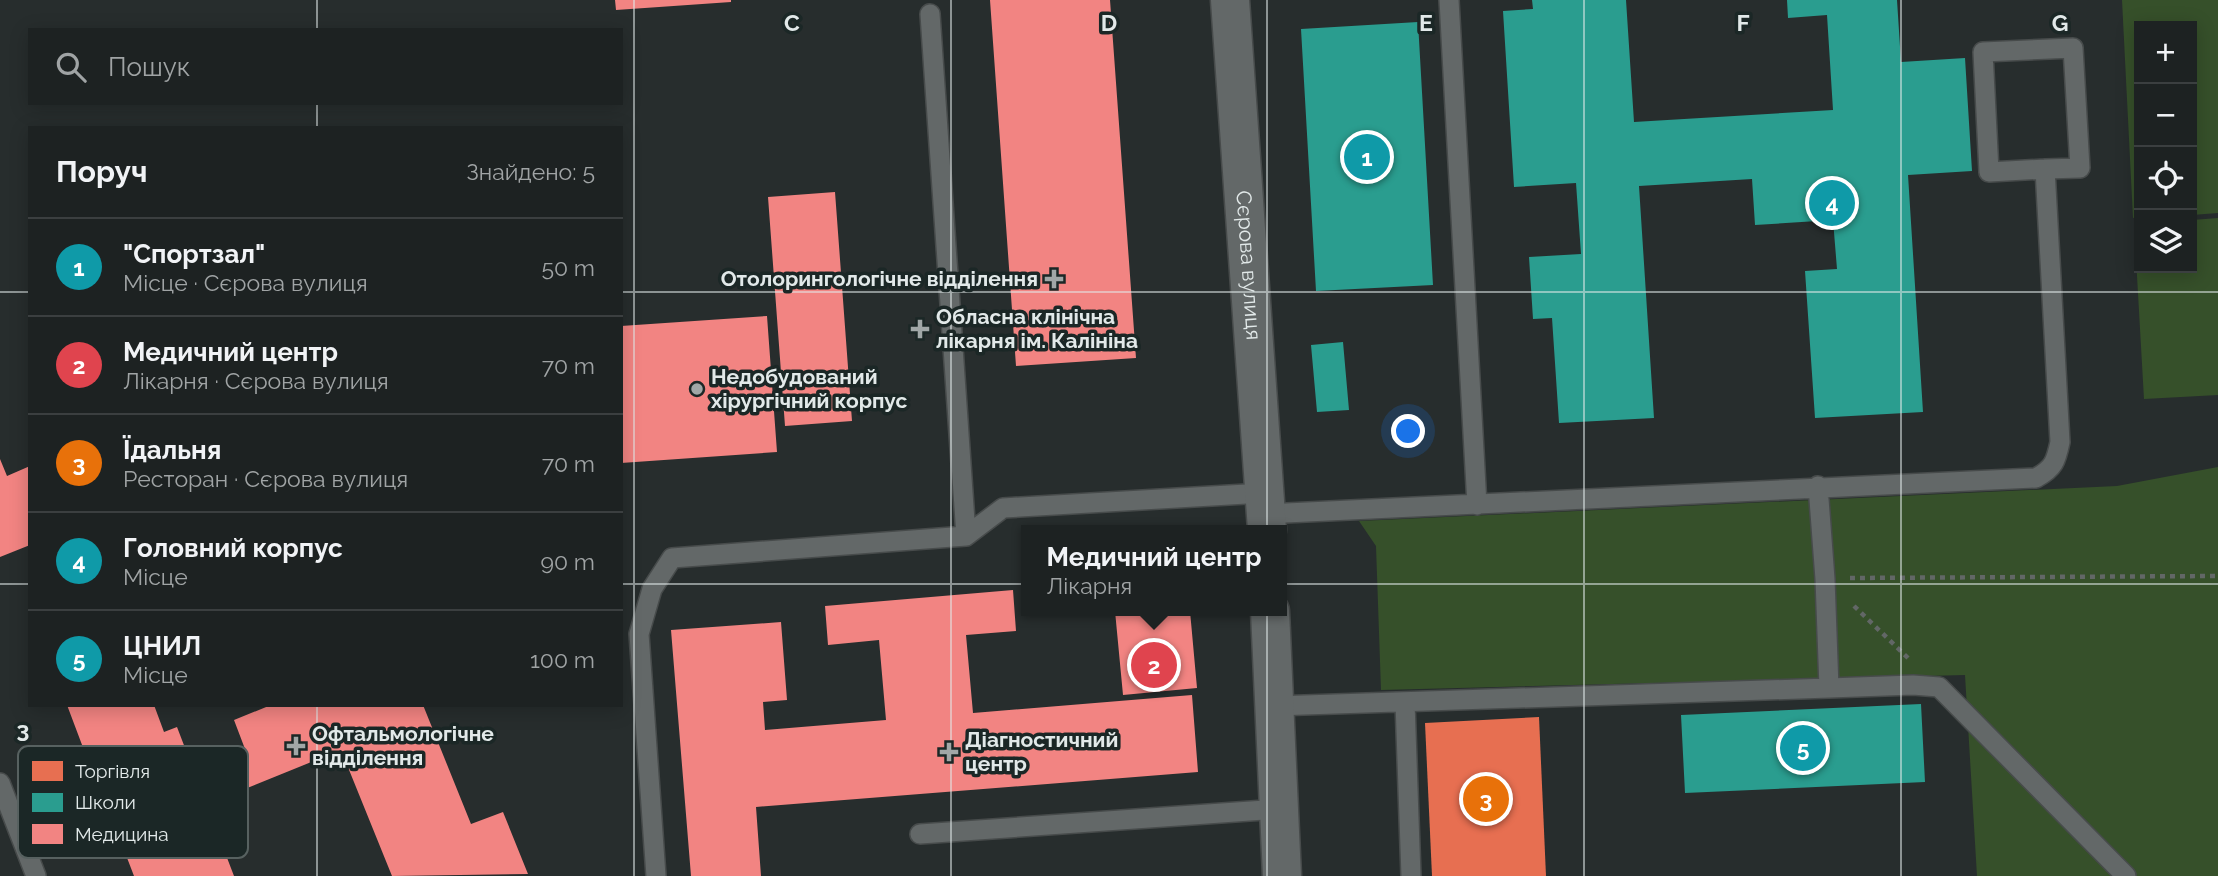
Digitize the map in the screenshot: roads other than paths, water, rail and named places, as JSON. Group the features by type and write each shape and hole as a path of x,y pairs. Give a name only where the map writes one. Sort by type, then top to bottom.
{"street":[{"name":"Сєрова вулиця","path":"1230,0 1266,513"},
{"path":"1270,616 1282,876"}],"lane":[{"path":"1448,0 1477,505"},
{"path":"930,14 966,536"},
{"path":"2073,48 2080,168 2045,169 1989,172 1983,52 2073,48"},
{"path":"656,876 639,634 652,589 672,558 966,536 1003,508 1266,513 2036,478 2046,472 2056,460 2060,442 2045,169"},
{"path":"1818,486 1829,688"},
{"path":"1274,706 1913,685 1939,687 2126,876"},
{"path":"1405,702 1411,876"},
{"path":"0,783 18,830"},
{"path":"920,834 1279,809"},
{"path":"29,858 36,876"}],"place":[{"name":"\"Спортзал\"","path":"1367,157"},
{"name":"Головний корпус","path":"1832,203"},
{"name":"Отолорингологічне відділення","path":"1054,279"},
{"name":"Обласна клінічна лікарня ім. Калініна","path":"920,329"},
{"name":"Недобудований хірургічний корпус","path":"697,389"},
{"name":"Медичний центр","path":"1154,665"},
{"name":"Офтальмологічне відділення","path":"296,746"},
{"name":"ЦНИЛ","path":"1803,748"},
{"name":"Діагностичний центр","path":"949,752"},
{"name":"Їдальня","path":"1486,799"}]}
